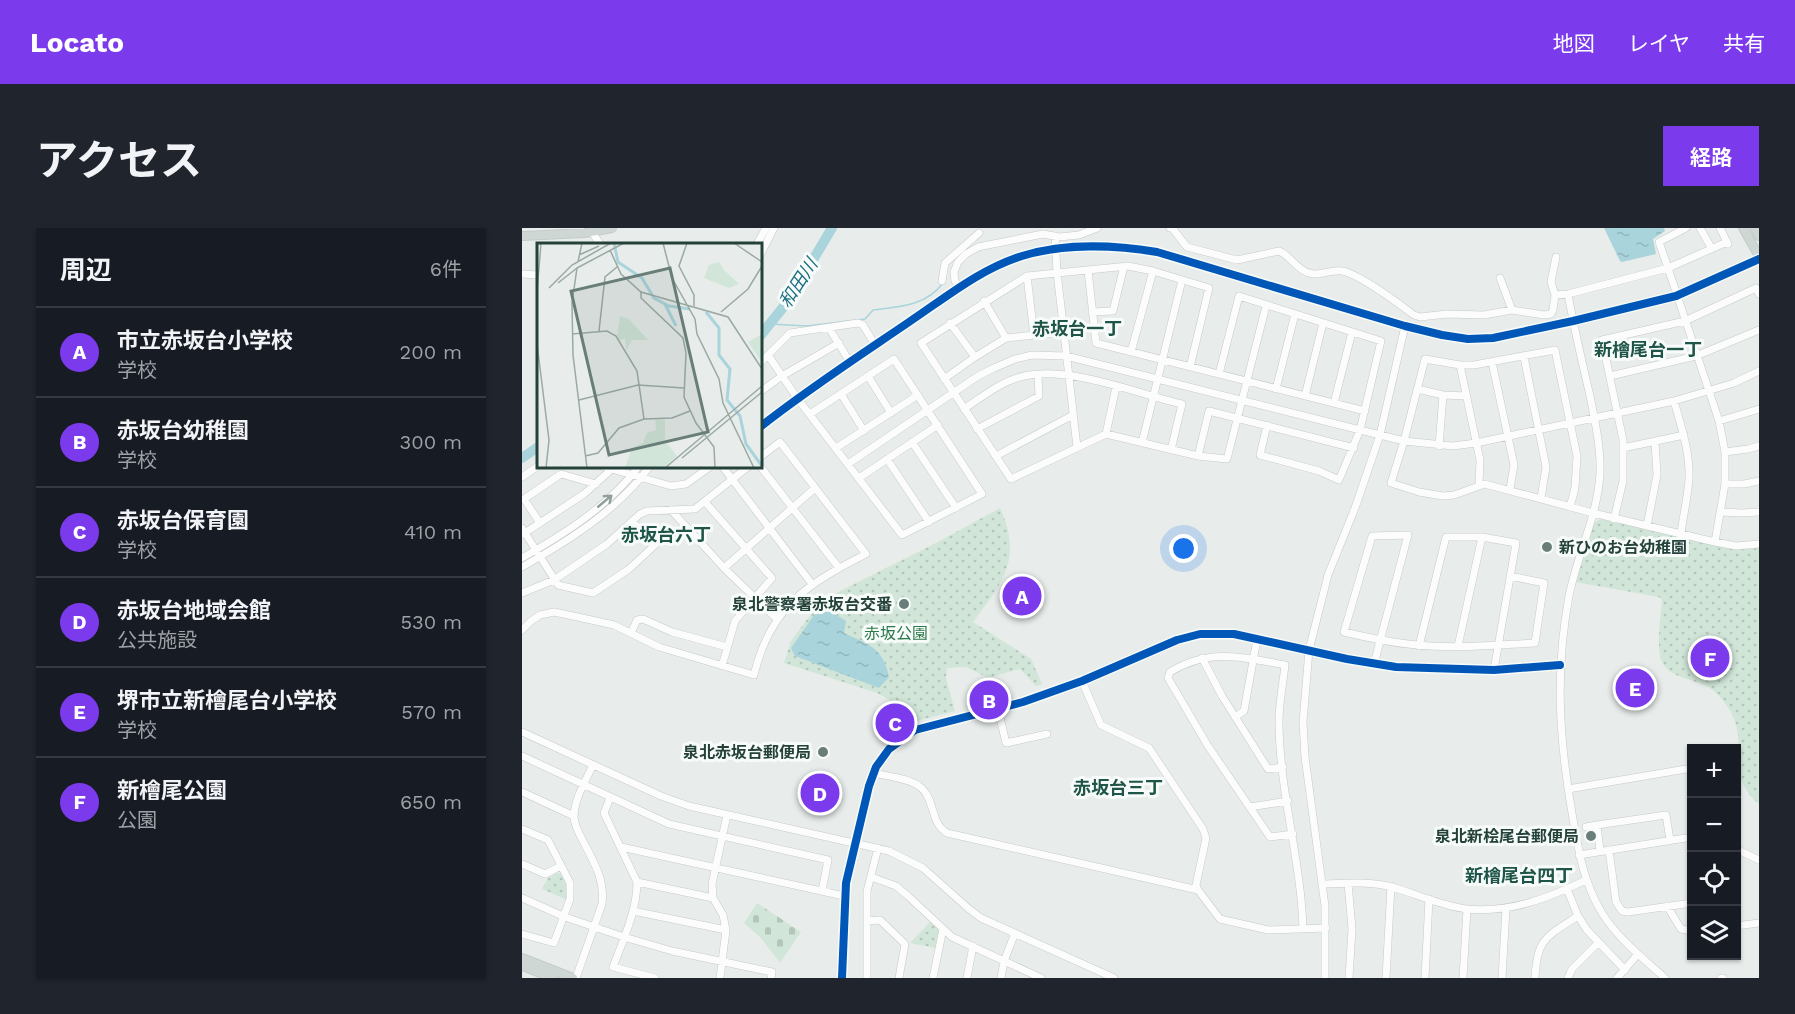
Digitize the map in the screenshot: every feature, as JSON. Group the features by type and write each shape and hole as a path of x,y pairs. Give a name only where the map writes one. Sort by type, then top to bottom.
{"main road":[{"path":"522,236 592,232 612,228"},
{"path":"1743,228 1759,257"},
{"path":"1755,228 1759,236"},
{"path":"522,958 575,978"},
{"path":"522,966 553,978"}],"street":[{"path":"758,243 766,228"},
{"path":"762,251 774,228"},
{"path":"960,288 955,281 954,272 958,262 978,247 1043,234 1078,235 1097,228"},
{"path":"1170,228 1187,247 1237,260 1279,252 1306,273 1344,271 1420,318 1447,314 1484,315 1512,310 1534,315 1551,314 1555,295 1551,282 1556,257"},
{"path":"1686,228 1659,242 1719,421 1725,452 1725,484 1715,542"},
{"path":"1700,228 1712,249"},
{"path":"1555,295 1568,294 1668,268 1728,244 1720,228"},
{"path":"592,232 599,243"},
{"path":"942,281 945,263 979,233 978,247"},
{"path":"1054,236 1077,447"},
{"path":"762,425 797,398 960,288 994,267 1024,255 1099,246 1131,247 1174,256 1405,326 1442,336 1467,339 1493,338 1676,296 1759,257"},
{"path":"1218,269 1221,256"},
{"path":"1092,312 1113,311 1124,266"},
{"path":"1190,367 1209,288 1153,271 1124,266 1027,276 984,301 921,343 1011,479 1106,434 1198,456 1227,459 1266,306"},
{"path":"1088,270 1096,343 1365,411"},
{"path":"1131,352 1153,271"},
{"path":"522,274 537,275"},
{"path":"1027,276 1034,334"},
{"path":"1500,278 1512,310"},
{"path":"1142,443 1182,280"},
{"path":"1614,519 1623,481 1623,448 1602,340 1684,321 1756,288 1759,294"},
{"path":"1568,294 1594,418 1600,462 1599,488 1569,593 1560,665 1561,742 1579,855 1593,897 1610,925 1661,977"},
{"path":"1219,374 1239,296 1381,341 1360,430 1339,480 1319,471 1260,455 1267,425"},
{"path":"984,301 1006,338"},
{"path":"1276,389 1295,314"},
{"path":"762,361 790,333 858,323 863,325 875,345"},
{"path":"950,323 975,357"},
{"path":"1305,396 1323,323"},
{"path":"1325,978 1326,928 1323,884 1305,757 1304,704 1309,650 1328,575 1380,435 1405,326"},
{"path":"829,328 850,362"},
{"path":"1610,376 1696,357 1759,330"},
{"path":"944,379 1006,338 1063,332"},
{"path":"1334,403 1352,332"},
{"path":"762,391 838,343"},
{"path":"1570,507 1577,469 1572,423 1555,350 1492,363 1460,365 1425,359 1391,483 1419,492 1443,496 1454,495 1485,484 1614,519 1715,542 1736,546 1759,544"},
{"path":"768,355 797,398 902,535 982,494 894,359 810,414"},
{"path":"848,464 978,376 1015,359 1032,355 1066,356 1404,441 1453,447 1674,401 1708,392 1759,371"},
{"path":"1524,357 1546,466 1540,498"},
{"path":"1492,363 1514,465 1510,489"},
{"path":"1460,365 1480,460 1479,485"},
{"path":"977,429 1039,396 1038,375"},
{"path":"964,410 992,390 1024,376 1068,375 1182,404 1171,450"},
{"path":"868,376 891,413"},
{"path":"1106,434 1116,387"},
{"path":"1417,389 1443,395 1466,396"},
{"path":"841,394 864,431"},
{"path":"836,448 918,395"},
{"path":"1439,446 1443,395"},
{"path":"1674,401 1684,435 1689,478 1681,534"},
{"path":"1719,421 1759,409"},
{"path":"1198,456 1209,411 1354,448"},
{"path":"996,456 1073,415"},
{"path":"859,478 938,425"},
{"path":"1623,448 1684,435"},
{"path":"1647,526 1657,475 1655,441"},
{"path":"522,630 540,615 554,612 614,625 659,647 754,675 763,644 777,619 792,601 812,584 866,554 780,442 762,456"},
{"path":"912,442 956,508"},
{"path":"1725,452 1759,446"},
{"path":"887,459 929,522"},
{"path":"522,477 537,467"},
{"path":"632,521 655,545 629,569 593,593 558,585 523,532 540,524 584,494 613,468 641,479 671,486 686,484 708,468"},
{"path":"522,567 605,502 637,468"},
{"path":"522,558 538,553 608,510 641,479 649,468"},
{"path":"724,468 812,584"},
{"path":"522,593 554,580 607,544 632,521 647,511 695,509 747,468"},
{"path":"762,468 839,568"},
{"path":"540,524 524,500 561,474 596,484"},
{"path":"1725,484 1759,481"},
{"path":"724,568 815,488"},
{"path":"705,502 772,578 735,621 722,666"},
{"path":"672,510 724,568 777,619"},
{"path":"1721,512 1759,512"},
{"path":"1374,664 1380,641 1408,535 1372,536 1344,632 1380,641 1419,646 1535,643 1544,582 1510,576"},
{"path":"1419,646 1446,537 1482,537 1516,543 1494,670"},
{"path":"1458,646 1482,537"},
{"path":"631,633 637,620 643,619 672,632 727,647"},
{"path":"842,978 844,896 847,873 873,773 889,749 915,730 1023,702 1082,681 1191,635 1220,633 1374,664 1416,669 1494,670 1560,665"},
{"path":"1235,717 1244,711 1257,639"},
{"path":"1293,834 1270,837 1208,746 1168,678 1170,672 1185,663 1202,658 1227,656 1285,665 1279,719 1283,767 1293,834 1302,898 1303,928"},
{"path":"1202,658 1222,696 1268,769 1283,767"},
{"path":"1082,681 1101,725 1149,748 1203,829 1206,838 1197,880 1198,890 1220,919 1268,930 1326,928"},
{"path":"998,709 1006,743 1047,734"},
{"path":"522,732 661,796 727,815 889,851 923,868 981,918 1114,978"},
{"path":"522,756 669,824 828,860 822,891"},
{"path":"575,978 604,894 602,880 578,830 574,816 583,785 593,765"},
{"path":"1568,789 1687,769"},
{"path":"873,773 920,786 929,798 938,826 947,832 1198,890"},
{"path":"522,792 574,816"},
{"path":"610,798 604,813 637,882 633,910 614,967 655,978"},
{"path":"1250,807 1288,801"},
{"path":"1586,827 1666,814 1670,840"},
{"path":"720,978 726,930 723,915 713,898 712,884 727,815"},
{"path":"1597,825 1600,851"},
{"path":"522,829 548,840 572,891 565,917 554,943 522,934"},
{"path":"1579,855 1687,838"},
{"path":"621,848 844,896"},
{"path":"867,978 867,891 878,848"},
{"path":"1609,850 1618,908 1628,912 1687,904"},
{"path":"1741,851 1759,860"},
{"path":"522,864 545,874 561,866"},
{"path":"871,877 885,881 902,891 952,937 1030,976 1041,978"},
{"path":"1323,884 1374,883 1467,909 1506,908 1546,898 1586,880"},
{"path":"637,882 713,898"},
{"path":"1348,883 1352,929 1349,978"},
{"path":"1386,978 1391,886"},
{"path":"1567,889 1578,916 1598,943 1625,970"},
{"path":"522,898 594,928 672,951 772,972 771,978"},
{"path":"1425,978 1429,899"},
{"path":"1667,906 1682,929 1687,930"},
{"path":"1502,978 1506,908"},
{"path":"1463,978 1467,909"},
{"path":"633,910 726,930"},
{"path":"1535,978 1536,959 1544,941 1549,935 1578,916"},
{"path":"867,921 880,920 905,944 899,978"},
{"path":"1741,925 1759,923"},
{"path":"933,978 943,929"},
{"path":"1001,978 1004,961 1015,933"},
{"path":"1568,978 1572,969 1598,943"},
{"path":"967,978 973,946"},
{"path":"1617,978 1638,954"}],"green space":[{"name":"赤坂公園","path":"1000,508 1010,541 1006,569 993,595 973,622 1031,659 1042,684 1036,686 1020,669 988,678 966,667 947,668 946,678 955,711 913,722 888,699 877,693 784,663 791,641 817,606 840,591"},
{"path":"1601,519 1735,549 1759,548 1759,804 1749,793 1741,776 1741,744 1739,744 1732,714 1709,687 1676,675 1663,664 1659,651 1662,600 1659,597 1575,582 1593,523"},
{"path":"557,873 562,874 568,891 567,900 542,889 548,878"},
{"path":"757,903 801,932 780,963 761,938 744,923"},
{"path":"931,921 939,929 936,948 910,943"}],"water":[{"path":"1604,228 1664,228 1665,231 1653,239 1656,254 1622,262"},
{"path":"824,607 846,621 844,633 874,648 879,653 889,677 879,688 795,656 791,648 819,608"}],"waterway":[{"name":"和田川","path":"762,334 789,300 832,228"},
{"path":"770,324 807,326 865,319 873,310 920,301 936,291 943,283"},
{"name":"和田川","path":"522,458 537,448"}],"cycle path":[{"path":"762,425 796,399 977,276 1022,256 1055,249 1090,246 1157,252 1405,326 1468,339 1493,338 1676,296 1759,259"},
{"path":"842,978 846,883 869,786 876,767 889,749 915,730 1023,702 1082,681 1177,640 1200,634 1234,634 1347,659 1396,667 1494,670 1560,665"}],"place":[{"name":"新ひのお台幼稚園","path":"1547,547"},
{"name":"市立赤坂台小学校","path":"1022,596"},
{"name":"泉北警察署赤坂台交番","path":"904,604"},
{"name":"新檜尾公園","path":"1710,658"},
{"name":"堺市立新檜尾台小学校","path":"1635,688"},
{"name":"赤坂台幼稚園","path":"989,700"},
{"name":"赤坂台保育園","path":"895,723"},
{"name":"泉北赤坂台郵便局","path":"823,752"},
{"name":"赤坂台地域会館","path":"820,793"},
{"name":"泉北新桧尾台郵便局","path":"1591,836"}],"district":[{"name":"赤坂台一丁","path":"1077,328"},
{"name":"新檜尾台一丁","path":"1648,349"},
{"name":"赤坂台六丁","path":"666,534"},
{"name":"赤坂台三丁","path":"1118,787"},
{"name":"新檜尾台四丁","path":"1519,875"}]}
